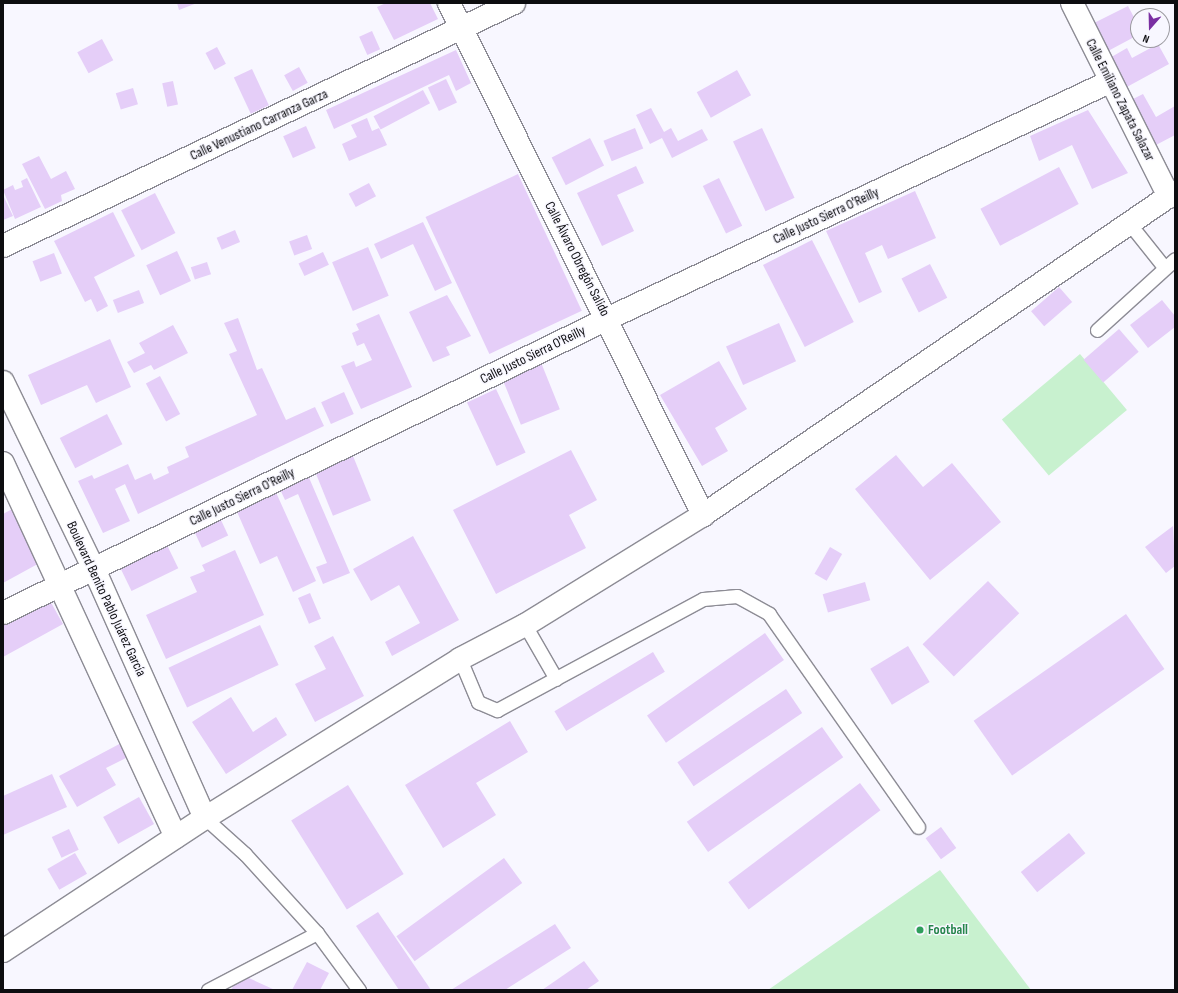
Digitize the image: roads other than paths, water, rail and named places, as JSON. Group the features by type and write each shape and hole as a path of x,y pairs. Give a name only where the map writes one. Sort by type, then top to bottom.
{"street":[{"name":"Calle Álvaro Obregón Salido","path":"449,3 703,515"},
{"name":"Calle Venustiano Carranza Garza","path":"3,246 514,3"},
{"name":"Calle Emiliano Zapata Salazar","path":"1072,3 1109,82 1172,194"},
{"name":"Calle Justo Sierra O'Reilly","path":"3,613 607,319 1109,82"},
{"path":"3,951 205,818 460,659 525,625 703,515 1172,194"},
{"name":"Boulevard Benito Pablo Juárez García","path":"3,382 94,569 205,818"},
{"path":"3,463 176,837"}],"lane":[{"path":"1129,224 1164,267"},
{"path":"1097,330 1164,267 1175,259"},
{"path":"460,659 478,702 497,710 703,599 737,596 769,614 918,827"},
{"path":"525,625 556,679"},
{"path":"205,818 245,854 317,933 359,990"},
{"path":"208,990 317,933"}],"place":[{"name":"Football","path":"920,930"}]}
